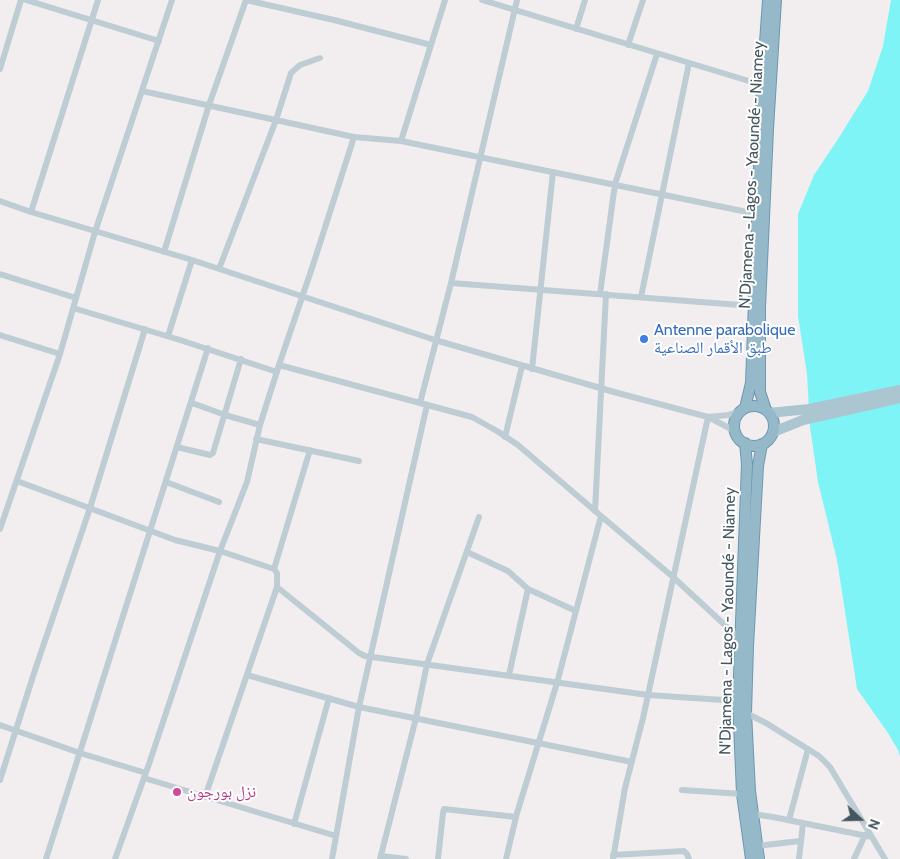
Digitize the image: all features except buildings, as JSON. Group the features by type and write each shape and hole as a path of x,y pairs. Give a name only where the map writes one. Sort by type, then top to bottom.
{"highway":[{"name":"N'Djamena - Lagos - Yaoundé - Niamey","path":"768,0 767,139 760,307 760,392 768,411"},
{"name":"N'Djamena - Lagos - Yaoundé - Niamey","path":"742,410 751,383 762,85 776,0"},
{"path":"755,406 768,411 774,424 773,432 769,439 762,444 754,445 745,443 739,438 735,431 735,423 742,410 755,406"},
{"name":"N'Djamena - Lagos - Yaoundé - Niamey","path":"745,443 747,464 738,700 742,794 751,859"},
{"name":"N'Djamena - Lagos - Yaoundé - Niamey","path":"759,859 747,756 746,713 758,466 762,444"}],"main road":[{"path":"768,411 809,409 900,390"},
{"path":"773,432 803,420 900,398"}],"street":[{"path":"0,69 21,0"},
{"path":"26,0 159,41"},
{"path":"31,212 98,0"},
{"path":"0,529 60,354 95,232 172,0"},
{"path":"164,252 209,105 246,0 431,45"},
{"path":"401,141 445,0"},
{"path":"482,0 762,85"},
{"path":"332,859 359,707 424,404 435,340 451,283 517,0"},
{"path":"576,29 585,0"},
{"path":"628,45 643,0"},
{"path":"595,511 601,389 603,294 615,184 657,54"},
{"path":"218,269 276,120 292,73 300,65 320,58"},
{"path":"641,297 689,63"},
{"path":"142,91 354,137 401,141 757,214"},
{"path":"115,859 220,551 247,482 260,425 354,137"},
{"path":"532,369 553,172"},
{"path":"0,201 95,232 192,260 435,340 601,389 708,416 728,415 742,410"},
{"path":"168,336 192,260"},
{"path":"0,274 76,298"},
{"path":"451,283 753,306"},
{"path":"73,308 241,359 472,417 518,445 672,577 740,639"},
{"path":"0,780 90,508 145,329"},
{"path":"0,335 60,354"},
{"path":"46,859 208,348"},
{"path":"177,447 210,456 213,454 241,359"},
{"path":"506,437 522,366"},
{"path":"192,403 260,425"},
{"path":"708,416 735,431"},
{"path":"689,859 684,851 613,857 625,788 648,695 708,416"},
{"path":"256,439 358,461"},
{"path":"205,797 277,587 274,568 310,450"},
{"path":"17,481 174,540 220,551 274,568"},
{"path":"166,482 219,502"},
{"path":"506,859 516,817 557,683 601,516"},
{"path":"406,859 380,858 416,718 427,664 479,517"},
{"path":"467,552 508,571 528,589 576,611"},
{"path":"277,587 359,653 370,656 648,695 738,700"},
{"path":"509,675 528,589"},
{"path":"247,675 359,707 632,762"},
{"path":"294,824 329,698"},
{"path":"746,713 766,723 819,756 830,767 885,859"},
{"path":"0,725 205,797 336,836"},
{"path":"789,820 808,750"},
{"path":"682,790 742,794"},
{"path":"438,859 444,810 516,817"},
{"path":"753,814 872,837"},
{"path":"798,859 803,823"},
{"path":"854,859 864,835"},
{"path":"757,846 800,841"}],"water":[{"path":"891,0 900,0 900,757 888,733 857,689 837,560 818,482 810,427 807,374 798,316 798,214 814,175 868,91 883,46"}],"place":[{"name":"Antenne parabolique طبق الأقمار الصناعية","path":"644,339"},
{"name":"نزل بورجون","path":"177,792"}]}
